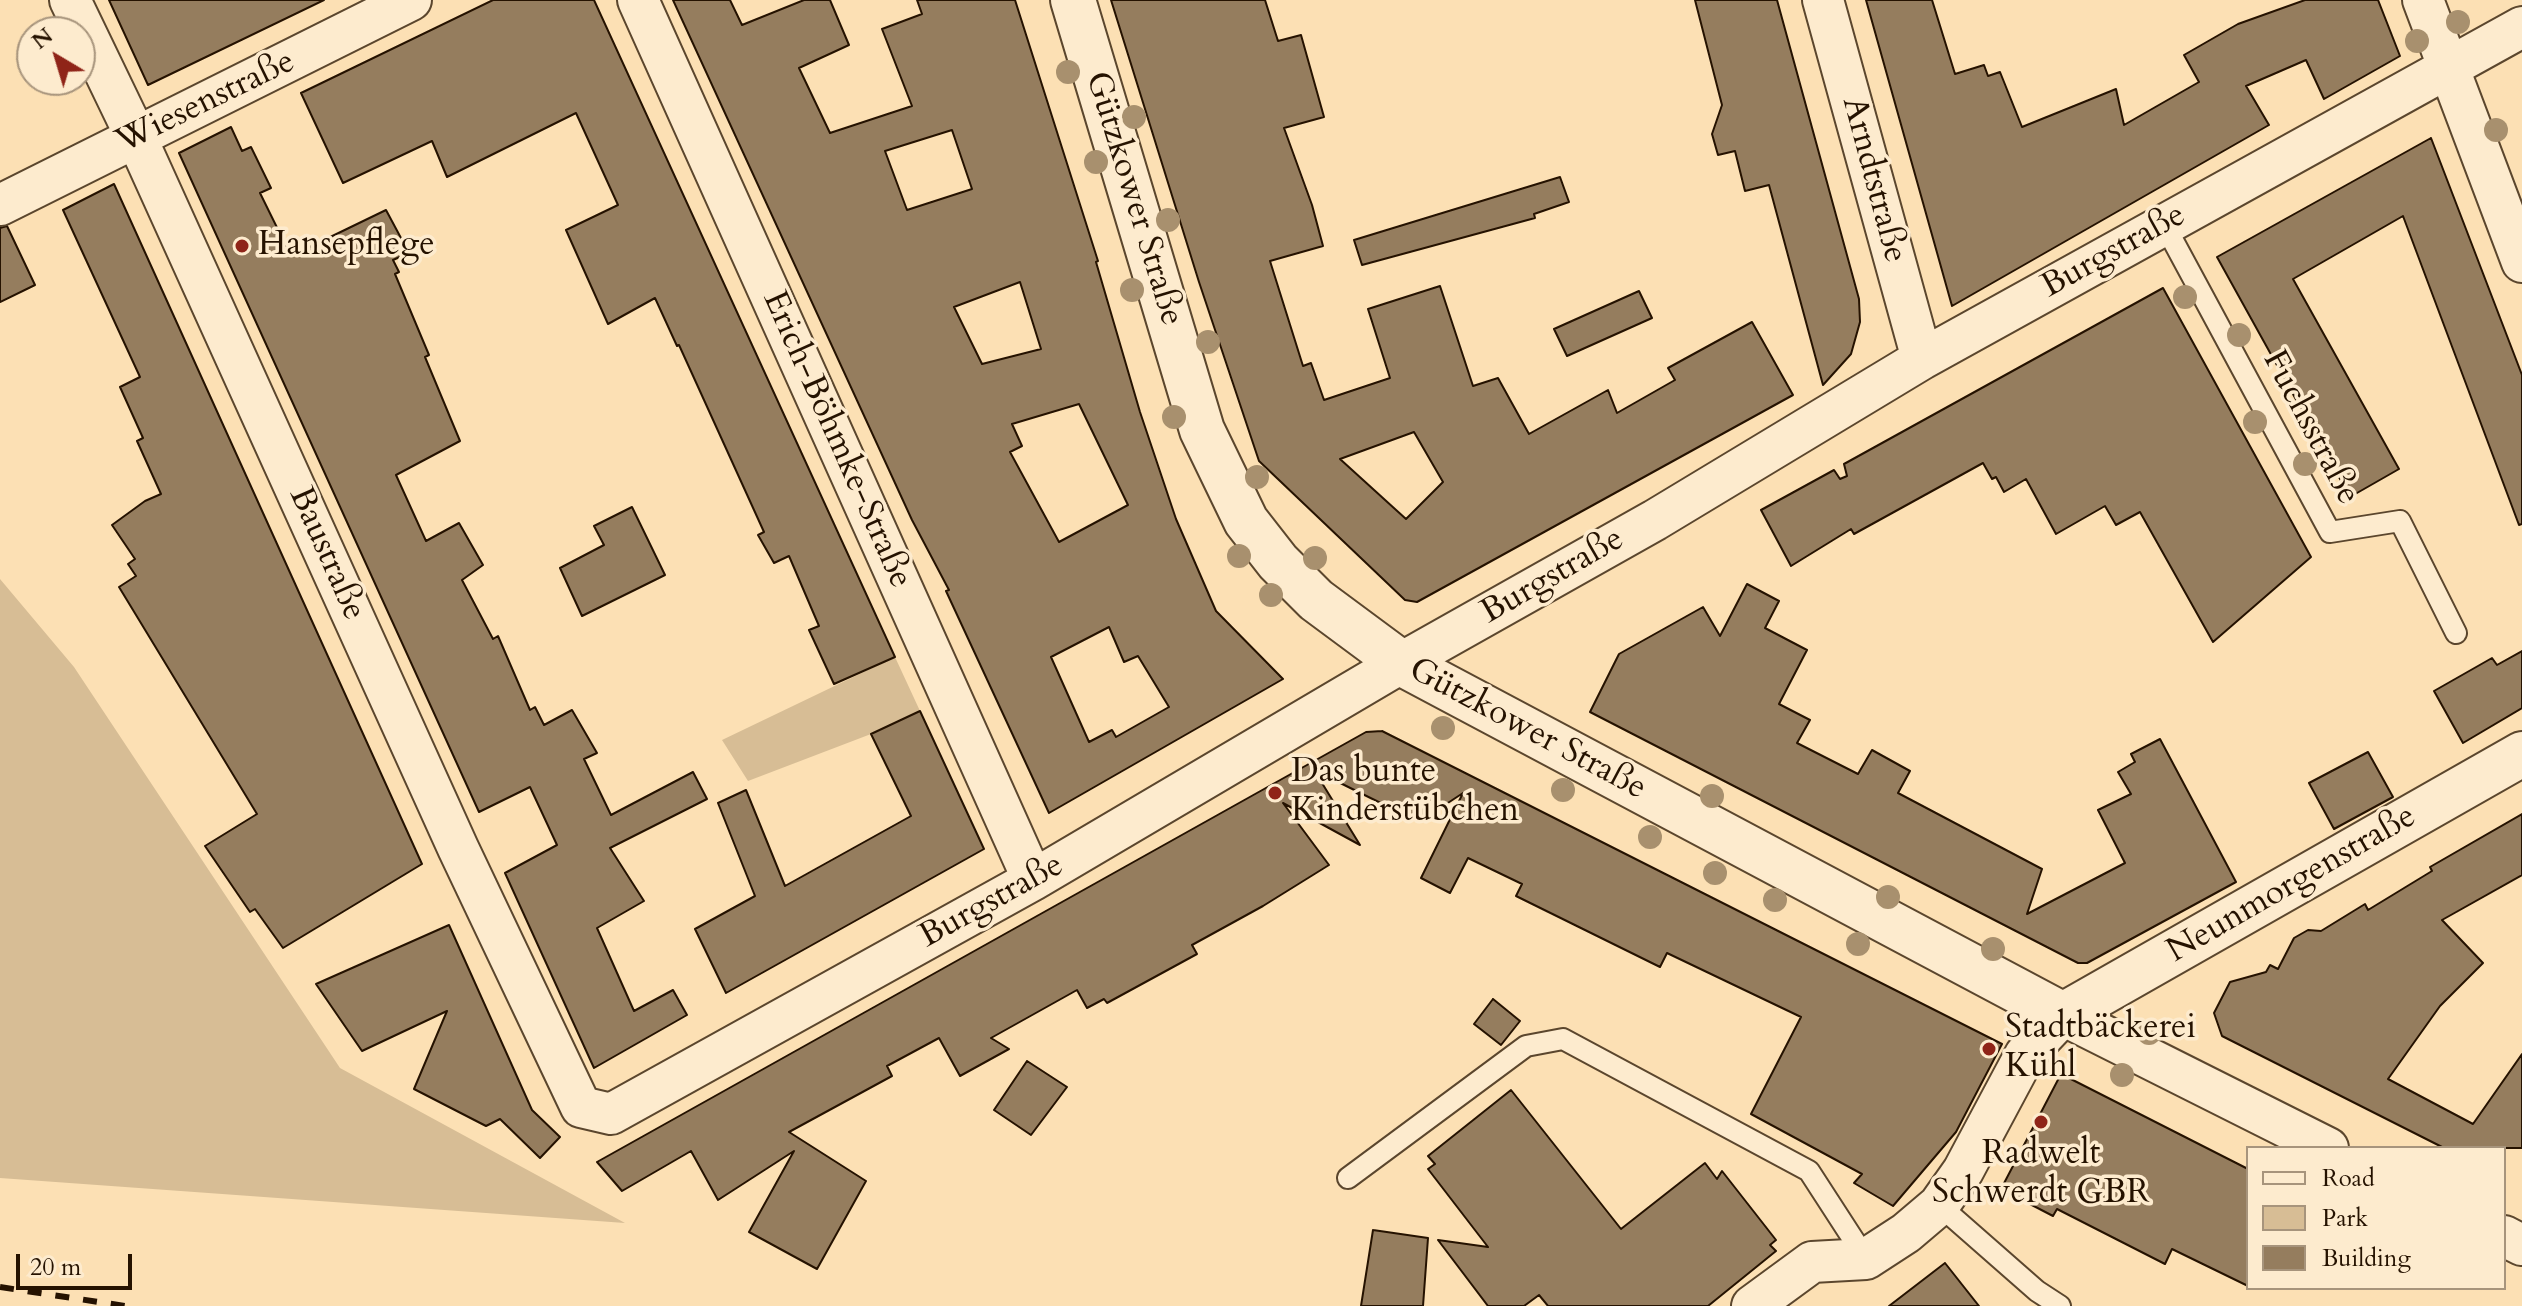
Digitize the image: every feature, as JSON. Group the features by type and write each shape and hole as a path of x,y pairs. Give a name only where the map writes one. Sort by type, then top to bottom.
{"street":[{"name":"Baustraße","path":"70,0 136,137 458,848 581,1107"},
{"name":"Wiesenstraße","path":"0,205 411,0"},
{"name":"Erich-Böhmke-Straße","path":"638,0 1033,880"},
{"name":"Gützkower Straße","path":"1073,0 1202,430 1246,521 1278,562 1316,600 1401,663 2063,1015 2324,1146"},
{"name":"Arndtstraße","path":"1823,0 1922,359"},
{"path":"2423,0 2522,262"},
{"name":"Burgstraße","path":"581,1107 611,1114 1033,880 1401,663 1655,520 1922,359 2522,27"},
{"name":"Neunmorgenstraße","path":"2063,1015 2522,754"},
{"path":"1752,1306 1812,1262 1866,1259 1906,1233 1939,1205 1963,1171 2025,1055 2063,1015"}],"lane":[{"name":"Fuchsstraße","path":"2164,224 2330,532 2400,521 2456,633"},
{"path":"1348,1178 1526,1046 1563,1039 1809,1171 1866,1259"},
{"path":"1939,1205 2037,1291 2060,1306"}],"green space":[{"path":"0,579 74,667 340,1068 625,1223 0,1178"},
{"path":"895,657 920,711 871,734 748,781 722,740"}],"building":[{"path":"109,0 324,0 148,85"},
{"path":"493,0 594,0 895,657 834,684 809,630 819,626 789,556 774,563 758,535 764,532 655,298 608,324 566,230 618,205 576,113 447,177 432,141 343,183 301,93"},
{"path":"673,0 730,0 742,25 804,0 830,0 849,45 799,68 830,133 912,106 882,29 922,14 917,0 1015,0 1098,261 1140,412 1176,519 1216,611 1283,679 1049,813 946,591 949,590 912,520","holes":["952,130 972,189 907,210 885,151","1020,282 1041,349 982,364 954,307","1079,404 1128,505 1059,542 1010,452 1022,446 1012,424","1109,627 1124,662 1138,656 1169,707 1116,737 1112,730 1089,742 1051,657"]},
{"path":"1111,0 1265,0 1278,41 1301,35 1324,117 1284,128 1312,205 1323,246 1270,261 1303,366 1311,363 1324,400 1390,378 1368,309 1440,286 1473,386 1498,378 1529,434 1608,390 1617,413 1675,380 1668,368 1752,322 1793,395 1417,602 1405,600 1259,461 1199,282","holes":["1414,432 1443,482 1406,519 1340,459"]},
{"path":"1695,0 1777,0 1859,299 1860,322 1851,354 1823,385 1769,185 1745,191 1735,151 1718,155 1712,134 1722,105"},
{"path":"1866,0 1932,0 1955,74 1984,65 1988,76 2000,72 2022,127 2116,89 2124,125 2199,82 2184,55 2238,24 2305,0 2378,0 2400,56 2324,99 2306,60 2246,86 2269,125 1952,306"},
{"path":"231,127 242,151 251,147 271,188 260,193 291,256 386,210 409,253 393,260 399,272 395,274 460,441 396,475 426,541 459,523 483,565 462,580 493,639 498,636 530,710 535,707 544,725 572,710 597,753 584,759 611,815 693,772 707,799 610,848 644,901 597,928 634,1011 673,990 687,1015 594,1068 505,873 557,845 530,787 479,812 179,153"},
{"path":"2431,138 2522,375 2522,524 2519,525 2403,216 2293,279 2399,469 2350,497 2217,257"},
{"path":"1560,177 1569,202 1534,214 1535,218 1362,265 1354,240"},
{"path":"114,184 422,864 283,948 255,909 250,912 205,846 257,814 119,587 136,576 128,564 135,559 112,525 145,501 161,494 137,441 143,438 120,387 140,377 63,210"},
{"path":"7,226 35,285 0,302 0,228"},
{"path":"2163,288 2311,557 2213,642 2140,512 2116,525 2105,506 2056,534 2026,479 2004,492 1983,463 1854,534 1851,529 1791,566 1761,510 1834,470 1840,479 1847,476 1844,464"},
{"path":"1639,291 1652,318 1567,356 1554,329"},
{"path":"632,507 665,575 582,616 560,568 604,545 594,526"},
{"path":"1747,584 1779,601 1765,628 1807,650 1779,704 1810,720 1797,743 1858,774 1872,750 1910,771 1898,793 2042,869 2027,914 2125,863 2098,810 2131,794 2118,772 2135,762 2131,754 2160,739 2236,882 2087,963 2078,963 1590,712 1619,654 1703,607 1720,636"},
{"path":"2522,651 2522,708 2463,743 2434,691 2492,658 2497,665"},
{"path":"920,711 984,849 726,993 695,929 755,896 718,803 746,790 785,886 911,816 871,734"},
{"path":"1382,731 2002,1044 1956,1132 1893,1206 1854,1183 1862,1174 1751,1114 1801,1017 1667,953 1660,967 1516,896 1522,884 1468,858 1450,893 1421,878 1463,793 1419,822 1314,770 1360,845 1283,803 1329,865 1192,945 1197,954 1107,1003 1104,999 1087,1008 1077,990 991,1038 1009,1049 960,1076 939,1038 887,1066 892,1076 789,1132 866,1181 817,1269 749,1232 794,1151 718,1200 691,1151 622,1191 597,1162 1366,732"},
{"path":"2368,752 2393,797 2334,829 2309,783"},
{"path":"2522,814 2522,875 2442,920 2483,963 2440,1006 2388,1079 2473,1124 2522,1054 2522,1148 2440,1146 2222,1036 2214,1013 2230,982 2266,972 2270,965 2278,969 2294,938 2308,930 2321,931 2365,904 2368,910 2432,871 2430,867"},
{"path":"449,925 532,1110 560,1137 540,1158 500,1119 486,1126 414,1089 447,1011 362,1051 316,984"},
{"path":"1493,999 1520,1021 1501,1045 1474,1024"},
{"path":"1027,1061 1067,1087 1031,1135 994,1110"},
{"path":"2061,1074 2246,1168 2246,1285 2172,1249 2165,1264 2057,1209 2053,1216 2001,1189"},
{"path":"1511,1090 1621,1229 1705,1163 1717,1179 1722,1171 1776,1240 1770,1245 1776,1251 1708,1306 1548,1306 1539,1295 1524,1306 1488,1306 1438,1240 1488,1247 1428,1169 1435,1164 1428,1156"},
{"path":"1373,1230 1428,1238 1423,1306 1361,1306"},
{"path":"1945,1263 1979,1306 1889,1306"}],"railway":[{"path":"0,1287 125,1306"}],"place":[{"name":"Hansepflege","path":"242,246"},
{"name":"Das bunte Kinderstübchen","path":"1275,793"},
{"name":"Stadtbäckerei Kühl","path":"1989,1049"},
{"name":"Radwelt Schwerdt GBR","path":"2041,1122"}]}
